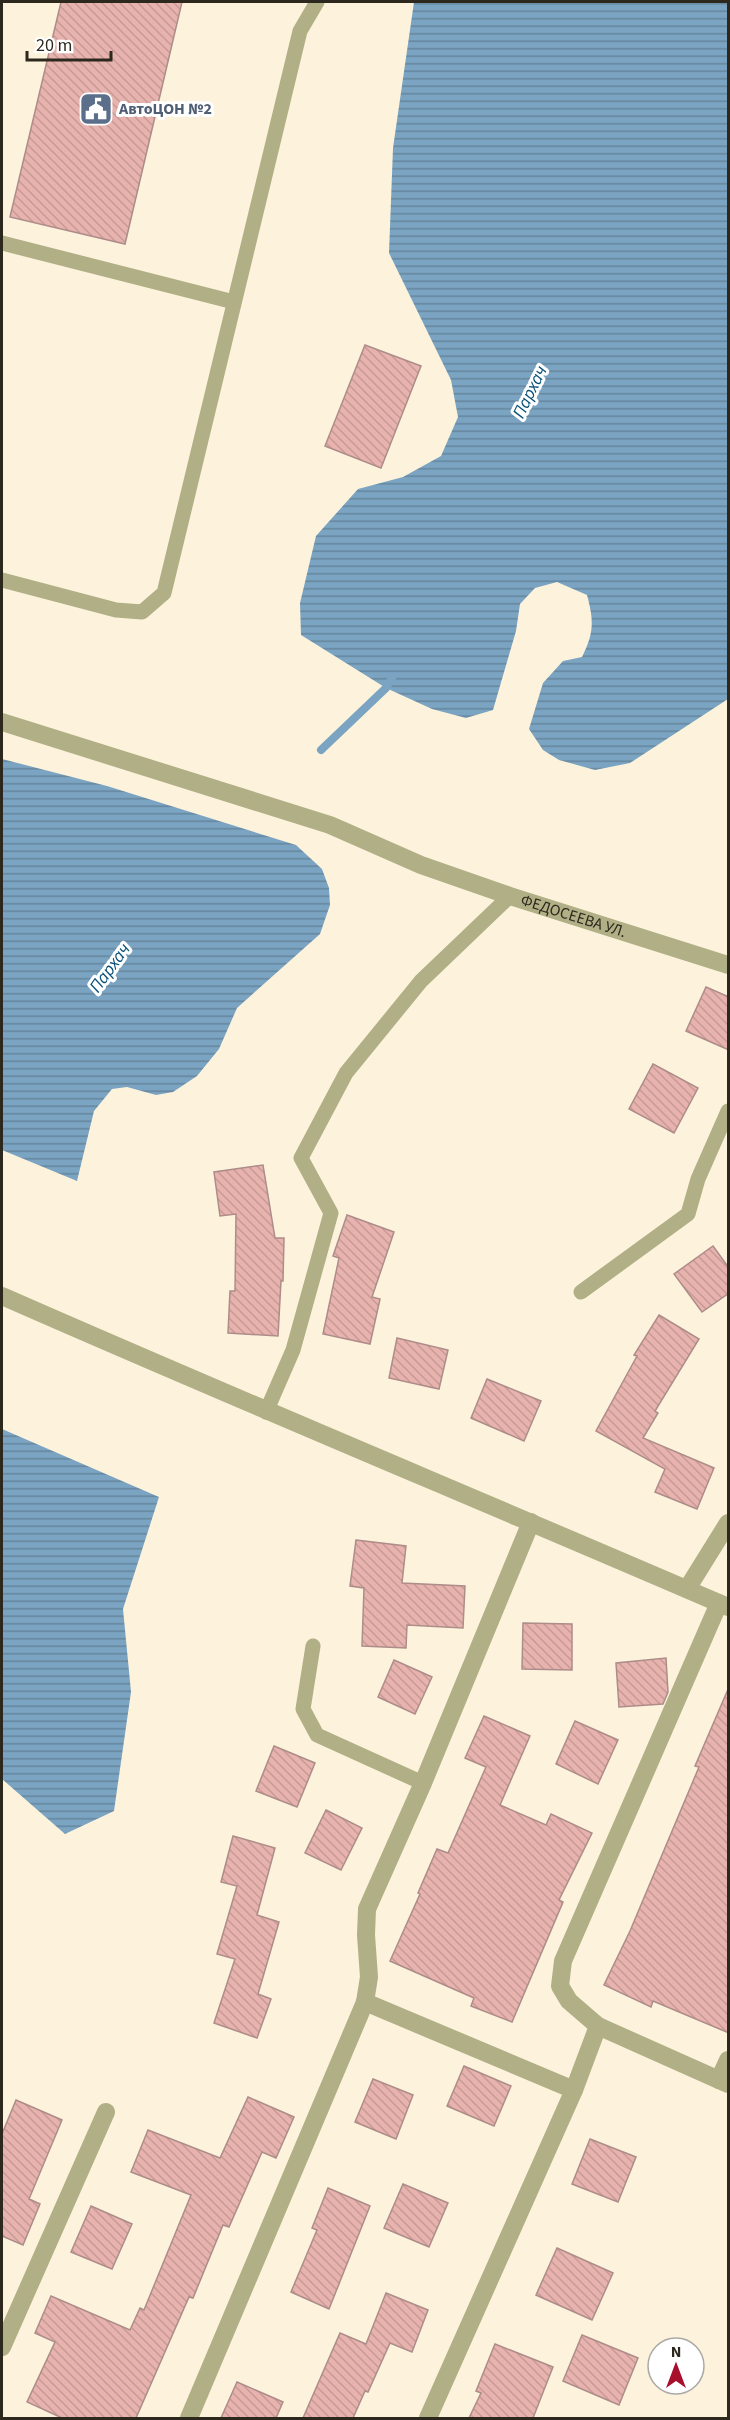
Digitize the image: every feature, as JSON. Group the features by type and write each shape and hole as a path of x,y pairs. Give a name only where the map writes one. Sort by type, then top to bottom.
{"street":[{"name":"ФЕДОСЕЕВА УЛ.","path":"5,723 330,825 421,865 510,896 729,965"},
{"path":"2,1296 266,1412 724,1605 563,1961 560,1986 569,2001 598,2026 724,2082 729,2060"},
{"path":"189,2418 365,2002 369,1977 367,1909 423,1783 531,1522"},
{"path":"687,1589 729,1523"},
{"path":"365,2002 574,2090"},
{"path":"428,2418 574,2090 598,2026"},
{"path":"2,2347 106,2112"}],"lane":[{"path":"2,580 116,610 142,612 164,593 300,31 317,2"},
{"path":"2,243 234,302"},
{"path":"266,1412 293,1350 331,1213 301,1158 346,1073 421,981 510,896"},
{"path":"581,1292 688,1214 698,1179 729,1111"},
{"path":"314,1646 303,1709 316,1736 423,1783"}],"water":[{"path":"414,2 728,2 728,699 630,763 595,770 559,760 543,750 529,729 543,683 563,661 582,657 591,634 592,620 587,595 557,582 535,588 520,604 516,631 493,710 466,718 432,709 386,688 301,635 300,603 316,536 358,489 403,477 441,456 458,417 451,380 389,253 393,148"},
{"path":"2,759 107,786 296,845 322,869 329,888 330,905 320,934 237,1008 219,1049 197,1076 173,1092 156,1095 127,1087 112,1089 94,1111 77,1181 2,1150"},
{"path":"2,1429 159,1497 123,1609 131,1692 114,1811 65,1834 2,1779"}],"building":[{"name":"АвтоЦОН №2","path":"61,2 182,2 125,244 10,217"},
{"path":"365,345 421,366 381,468 325,446"},
{"path":"706,987 729,997 729,1050 686,1031"},
{"path":"653,1064 698,1088 674,1133 629,1109"},
{"path":"263,1165 275,1238 284,1238 278,1336 228,1333 230,1291 235,1291 236,1214 220,1216 214,1172"},
{"path":"347,1215 394,1232 372,1297 380,1299 370,1344 323,1334 339,1258 333,1256"},
{"path":"713,1246 729,1268 729,1293 702,1312 674,1274"},
{"path":"659,1315 699,1339 655,1411 658,1413 643,1438 714,1468 697,1509 655,1492 665,1469 596,1431 637,1356 634,1355"},
{"path":"397,1338 448,1350 439,1389 389,1378"},
{"path":"487,1379 541,1401 524,1441 471,1418"},
{"path":"356,1540 406,1546 402,1583 465,1586 463,1628 407,1625 406,1648 362,1646 364,1588 350,1586"},
{"path":"523,1623 572,1624 572,1670 522,1669"},
{"path":"666,1658 668,1692 663,1704 619,1707 616,1663"},
{"path":"394,1660 432,1677 415,1714 378,1697"},
{"path":"729,1687 729,2033 653,2001 651,2007 604,1985 630,1931 699,1767 695,1766"},
{"path":"484,1716 530,1736 500,1805 546,1825 551,1814 592,1833 559,1900 563,1902 512,2022 471,2006 474,1998 390,1961 437,1849 448,1853 486,1767 465,1758"},
{"path":"575,1721 618,1740 598,1784 556,1764"},
{"path":"274,1746 315,1763 297,1807 256,1791"},
{"path":"326,1810 362,1828 341,1870 305,1853"},
{"path":"233,1836 275,1848 257,1915 279,1922 258,1994 271,1999 257,2038 214,2023 235,1959 217,1954 237,1886 221,1882"},
{"path":"464,2066 511,2086 494,2126 447,2106"},
{"path":"373,2079 413,2095 396,2139 355,2122"},
{"path":"248,2097 294,2117 276,2158 262,2152 229,2227 223,2225 193,2298 189,2297 136,2418 62,2418 27,2402 55,2342 35,2333 51,2296 130,2330 140,2308 144,2310 191,2195 131,2172 148,2130 220,2158"},
{"path":"16,2100 62,2120 29,2199 40,2204 23,2245 2,2236 2,2134"},
{"path":"590,2139 636,2157 618,2202 572,2184"},
{"path":"403,2184 448,2203 429,2247 384,2228"},
{"path":"328,2188 370,2206 329,2309 291,2292 317,2230 312,2228"},
{"path":"91,2206 132,2224 112,2269 71,2252"},
{"path":"557,2248 613,2273 592,2320 536,2295"},
{"path":"386,2293 428,2310 412,2352 390,2343 368,2392 365,2391 353,2418 303,2418 340,2333 366,2344"},
{"path":"582,2335 638,2358 619,2405 563,2381"},
{"path":"495,2344 553,2367 533,2418 469,2418 481,2393 476,2391"},
{"path":"237,2382 283,2402 276,2418 221,2418"}],"waterway":[{"name":"Пархач","path":"321,750 386,688 392,678"}],"place":[{"name":"АвтоЦОН №2","path":"96,109"}]}
